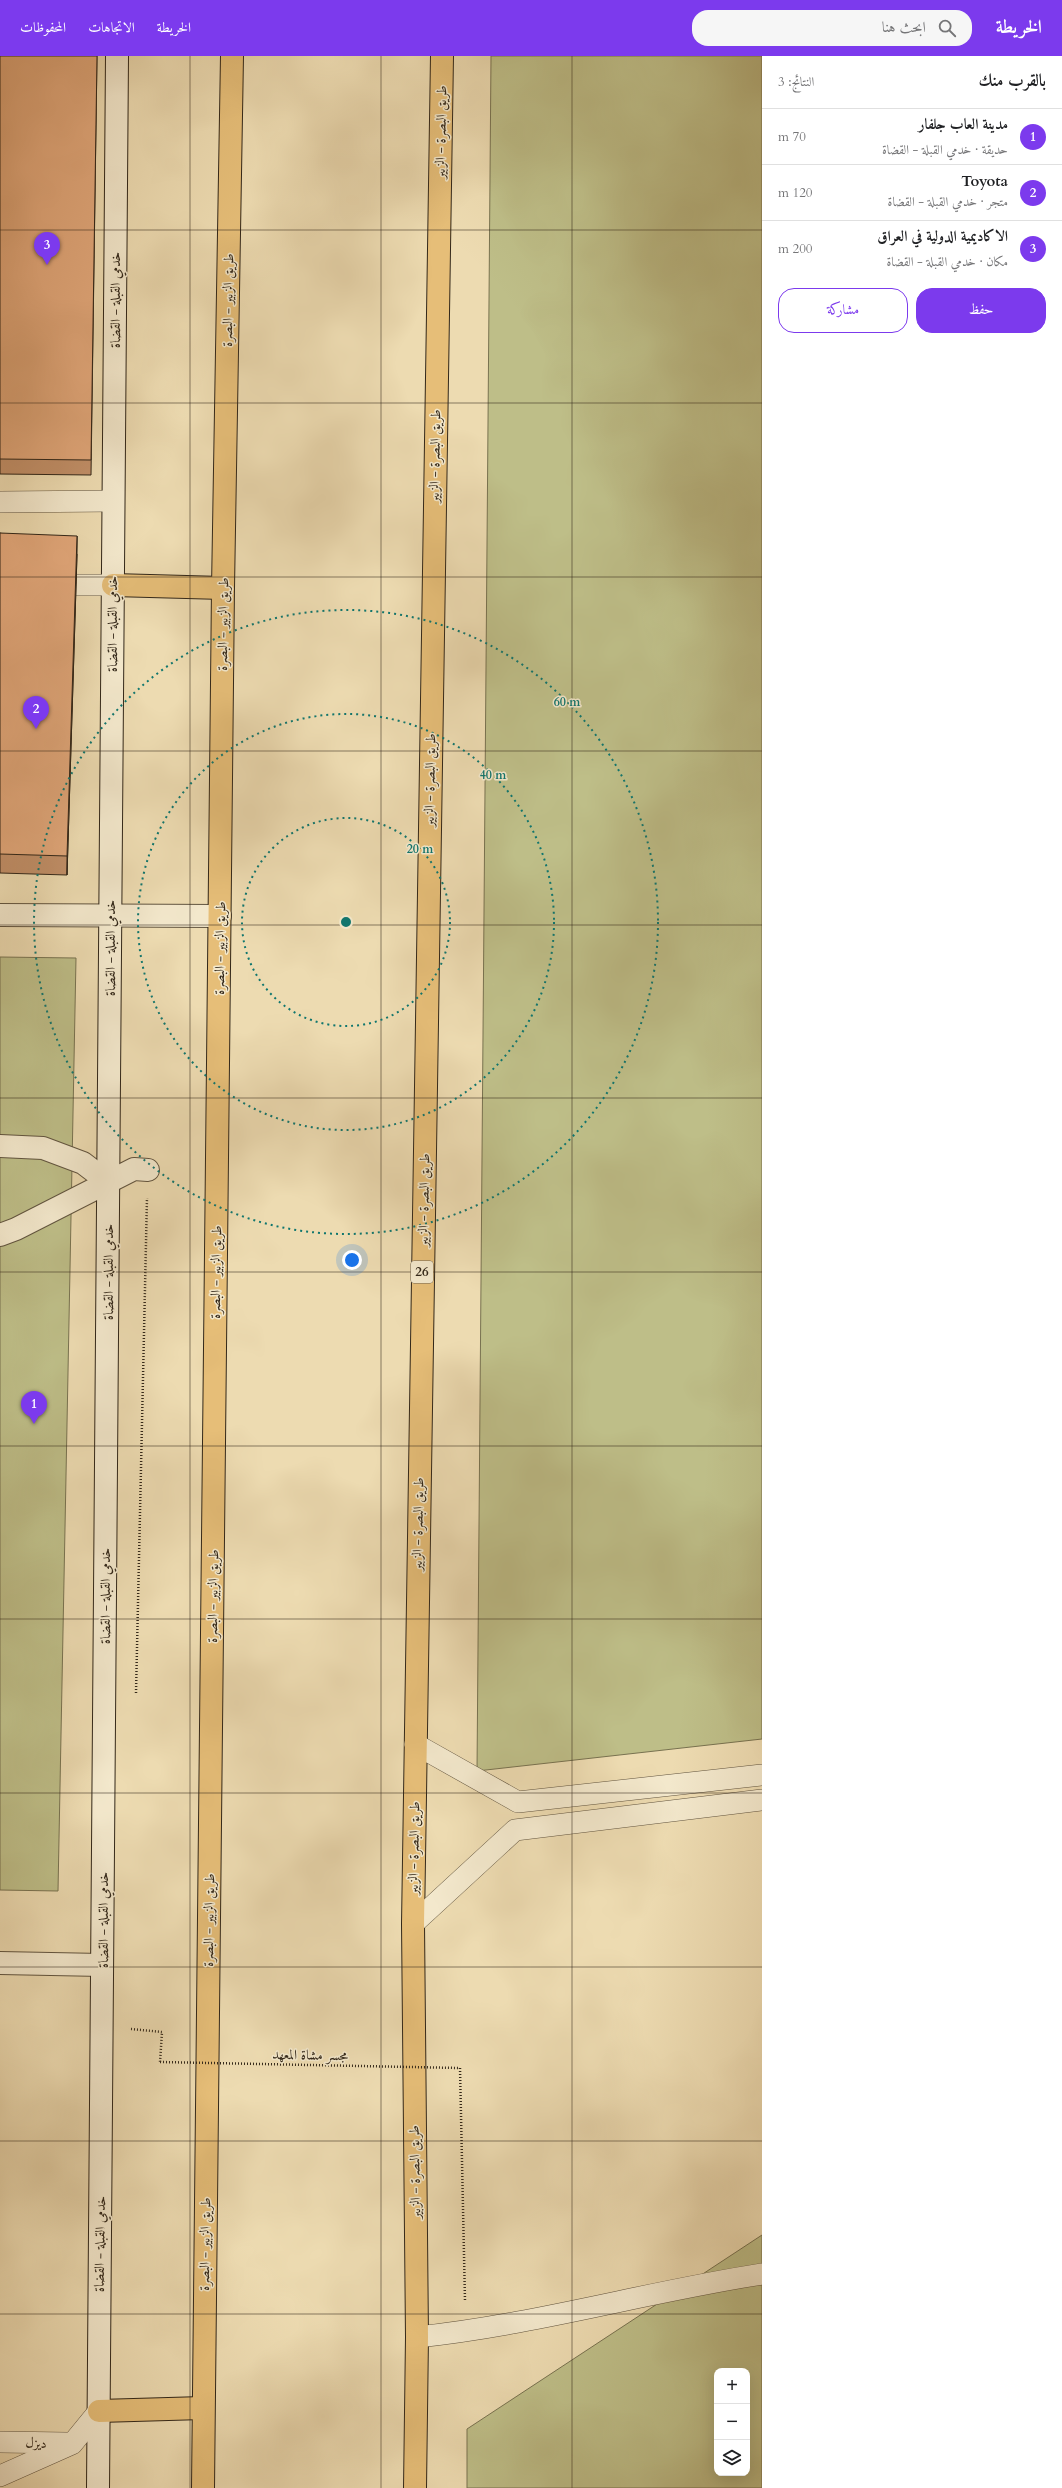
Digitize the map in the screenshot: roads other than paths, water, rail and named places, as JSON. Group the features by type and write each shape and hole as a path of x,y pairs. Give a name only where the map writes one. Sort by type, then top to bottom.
{"highway":[{"name":"طريق الزبير - البصرة","path":"203,2488 223,588 232,56"},
{"name":"طريق البصرة - الزبير","path":"415,2488 417,2337 413,1924 442,56"},
{"path":"113,585 223,588"},
{"path":"99,2411 204,2408"}],"street":[{"name":"خدمي القبلة - القضاة","path":"98,2488 117,56"},
{"path":"0,915 220,916"},
{"path":"0,1146 43,1148 83,1163 108,1182"},
{"path":"0,1235 16,1230 134,1169 148,1170"},
{"path":"0,1963 102,1965"}],"lane":[{"path":"0,502 114,501"},
{"path":"76,585 113,585"},
{"path":"415,1744 518,1802 762,1775"},
{"path":"413,1924 515,1830 762,1800"},
{"path":"417,2337 466,2332 713,2282 762,2274"},
{"path":"0,2476 72,2444 99,2411"},
{"name":"ديزل","path":"0,2442 72,2444"}],"place":[{"name":"الاكاديمية الدولية في العراق","path":"47,265"},
{"name":"Toyota","path":"36,729"},
{"name":"مدينة العاب جلفار","path":"34,1424"}]}
